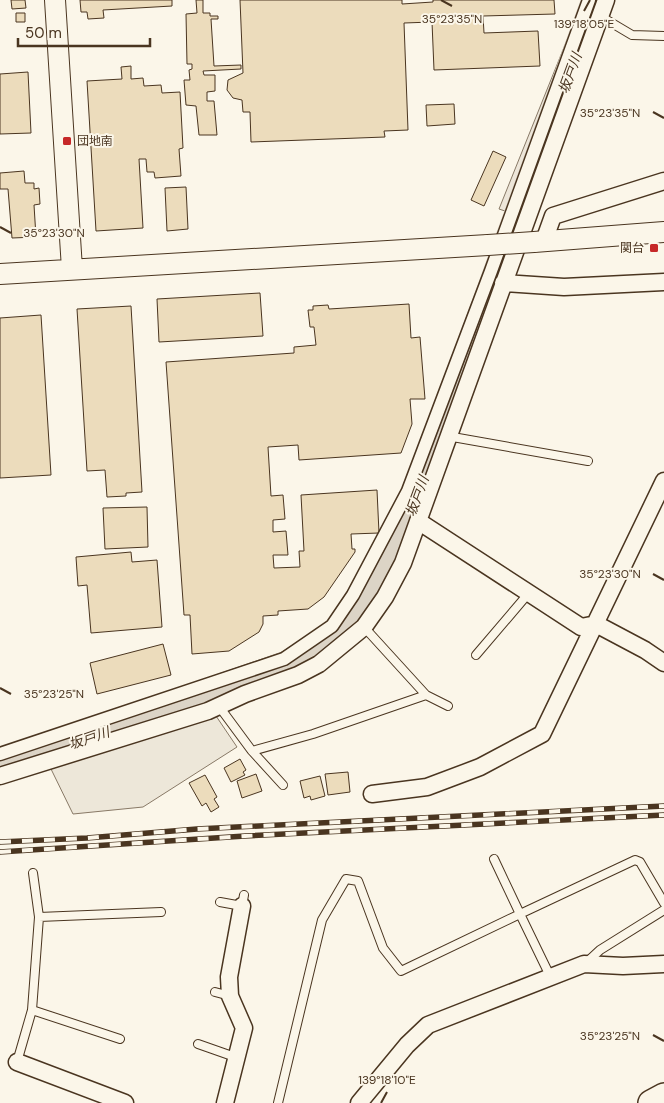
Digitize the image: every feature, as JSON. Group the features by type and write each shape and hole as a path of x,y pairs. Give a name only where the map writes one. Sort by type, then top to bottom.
{"main road":[{"path":"651,1103 664,1096"}],"street":[{"path":"55,0 72,269"},
{"path":"588,0 491,271 408,491 353,596 332,626 284,659 0,753 4,775 208,711 218,705 298,675 319,664 364,627 385,597 403,563 447,436 606,0"},
{"path":"539,242 553,216 664,181"},
{"path":"0,274 539,242 664,232"},
{"path":"503,283 564,287 664,282"},
{"path":"372,794 427,787 480,767 542,734 664,481"},
{"path":"418,521 581,627 596,624 645,650 664,663"},
{"path":"225,1103 244,1028 222,994 229,977 243,900"},
{"path":"359,1103 407,1045 428,1025 584,964 623,966 664,964"},
{"path":"17,1062 125,1103"}],"lane":[{"path":"600,16 632,35 664,36"},
{"path":"447,436 588,461"},
{"path":"476,656 528,594"},
{"path":"364,627 426,695 448,706"},
{"path":"252,751 313,734 426,695"},
{"path":"218,705 252,751 283,785"},
{"path":"494,859 551,978"},
{"path":"278,1103 322,920 346,880 358,880 383,948 402,971 635,860 640,862 664,904"},
{"path":"17,1062 32,1010 39,917 32,873"},
{"path":"220,902 243,900"},
{"path":"584,964 600,950 664,910"},
{"path":"39,917 161,912"},
{"path":"32,1010 120,1039"},
{"path":"198,1044 235,1058"}],"shaded area":[{"path":"583,0 517,208 505,211 499,209"},
{"path":"483,273 495,275 403,521 365,602 340,631 307,661 0,761 0,750 282,652 331,620 349,595 403,493"},
{"path":"214,713 237,747 143,807 73,814 51,769"}],"building":[{"path":"11,0 25,0 26,8 12,9"},
{"path":"80,0 172,0 172,6 103,10 104,18 88,19 87,12 81,12"},
{"path":"196,0 203,0 203,13 210,13 210,16 218,16 218,19 211,19 214,66 241,65 241,69 203,71 204,75 215,75 215,91 207,92 207,101 214,101 217,135 199,135 196,106 186,105 184,80 190,80 189,70 192,69 192,64 187,64 186,14 197,13"},
{"path":"240,0 402,0 402,4 433,2 433,0 554,0 555,14 483,16 484,33 538,31 540,66 434,70 432,22 404,23 408,130 384,131 385,137 251,142 250,112 243,112 242,100 233,98 227,90 228,80 243,73"},
{"path":"16,13 25,13 25,22 16,22"},
{"path":"131,66 131,79 143,78 144,86 161,85 162,93 180,92 183,148 179,149 181,176 155,178 154,172 147,172 146,159 139,159 143,228 96,231 87,81 122,79 121,67"},
{"path":"28,72 31,133 0,134 0,74"},
{"path":"454,104 455,124 427,126 426,105"},
{"path":"493,151 506,157 484,206 471,200"},
{"path":"24,171 25,183 34,183 34,189 39,188 40,204 34,205 36,237 12,238 8,189 0,189 0,173"},
{"path":"186,187 188,229 167,231 165,188"},
{"path":"260,293 263,336 159,342 157,299"},
{"path":"409,304 411,338 420,337 425,399 410,399 412,424 401,453 299,460 298,445 268,447 271,496 283,495 285,519 273,520 273,532 286,531 288,555 273,555 274,568 300,567 299,551 304,551 301,495 377,490 379,533 351,534 352,549 355,549 355,552 324,597 308,609 278,611 278,615 263,616 263,624 259,632 229,651 192,654 190,615 184,615 166,362 294,353 294,347 316,345 314,327 310,327 308,310 313,310 313,306 328,305 329,309"},
{"path":"131,306 142,492 126,493 126,496 107,497 105,470 87,471 77,309"},
{"path":"41,315 51,475 0,478 0,318"},
{"path":"147,507 148,547 105,549 103,508"},
{"path":"131,552 132,562 157,560 162,627 91,633 87,585 78,586 76,557"},
{"path":"163,644 171,675 97,694 90,663"},
{"path":"240,759 246,770 243,772 245,775 231,782 224,768"},
{"path":"348,772 350,792 328,795 325,774"},
{"path":"256,774 262,791 242,798 237,781"},
{"path":"205,775 217,797 214,799 219,807 211,812 206,803 202,806 189,783"},
{"path":"320,776 325,796 311,800 310,796 304,798 300,781"}],"waterway":[{"name":"坂戸川","path":"0,766 270,678 307,661 340,636 353,623 373,596 389,568 409,520 597,0"}],"railway":[{"path":"0,842 87,838 197,829 664,806"},
{"path":"0,852 245,836 664,815"}],"place":[{"name":"団地南","path":"67,141"},
{"name":"関台","path":"654,248"}]}
